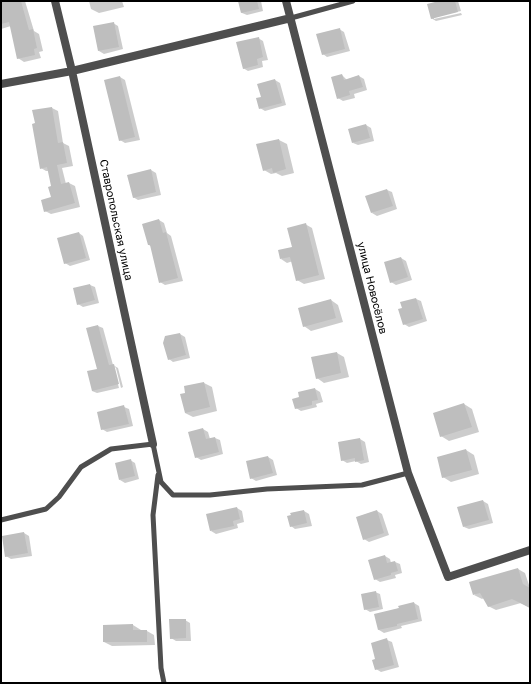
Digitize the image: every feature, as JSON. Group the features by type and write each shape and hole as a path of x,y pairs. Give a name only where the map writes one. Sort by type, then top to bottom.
{"street":[{"name":"Ставропольская улица","path":"55,1 72,71 153,444"},
{"name":"улица Новосёлов","path":"286,1 408,473 448,577 530,550"},
{"path":"1,84 72,71 290,18"}],"lane":[{"path":"290,18 353,1"},
{"path":"1,520 46,509 60,498 81,467 111,449 153,444 161,482 172,495 210,495 267,489 362,485 408,473"},
{"path":"159,471 153,515 161,668 164,683"}],"building":[{"path":"1,1 21,1 29,30 33,29 37,48 34,49 35,55 17,59 9,22 1,24"},
{"path":"238,1 257,1 259,9 241,13"},
{"path":"439,1 455,1 458,12 431,19 427,4"},
{"path":"114,22 119,47 98,51 93,26"},
{"path":"340,28 345,49 322,55 316,34"},
{"path":"259,37 263,57 257,59 258,65 243,69 236,42"},
{"path":"342,74 344,80 359,75 363,87 349,91 350,95 337,99 331,77"},
{"path":"120,76 135,137 119,141 104,80"},
{"path":"275,79 282,103 259,109 256,98 261,97 257,84"},
{"path":"52,107 58,143 63,142 67,163 57,165 61,184 69,182 75,203 44,212 41,200 51,197 48,187 51,186 47,167 40,169 32,124 35,123 32,110"},
{"path":"366,124 370,138 352,143 348,129"},
{"path":"279,139 286,169 273,173 272,168 263,171 256,144"},
{"path":"151,169 156,192 133,198 127,175"},
{"path":"387,189 393,206 371,213 365,196"},
{"path":"159,219 163,233 166,232 178,278 159,283 150,245 148,245 142,224"},
{"path":"306,223 319,275 296,281 290,257 280,259 278,250 292,247 287,228"},
{"path":"79,232 86,258 64,264 57,238"},
{"path":"401,257 408,277 390,283 384,262"},
{"path":"90,284 95,300 77,305 73,288"},
{"path":"416,298 423,319 403,325 398,309 402,308 400,302"},
{"path":"331,299 336,318 303,327 298,308"},
{"path":"98,325 109,365 114,364 119,384 92,391 87,371 97,369 86,328"},
{"path":"180,333 186,355 168,360 163,343 165,336"},
{"path":"337,352 341,373 316,379 311,357"},
{"path":"204,382 210,407 185,413 180,394 185,393 184,386"},
{"path":"315,388 318,400 312,401 312,405 295,409 292,399 299,397 298,392"},
{"path":"464,403 472,427 440,437 433,413"},
{"path":"124,405 129,424 101,430 97,412"},
{"path":"203,428 206,439 215,437 219,452 195,458 188,432"},
{"path":"360,438 364,460 355,462 355,458 341,461 338,442"},
{"path":"466,449 472,470 442,478 437,457"},
{"path":"268,456 273,473 250,479 246,461"},
{"path":"131,459 135,476 119,480 115,463"},
{"path":"483,500 489,520 463,527 457,507"},
{"path":"237,507 240,519 233,521 234,526 210,531 206,514"},
{"path":"304,510 307,523 290,527 287,516 291,515 290,513"},
{"path":"377,510 384,533 363,540 356,517"},
{"path":"24,532 28,553 5,557 2,536"},
{"path":"385,555 387,563 395,561 398,571 391,573 391,575 374,580 368,560"},
{"path":"518,568 523,584 530,588 530,608 512,599 488,607 480,593 473,595 469,582"},
{"path":"376,591 379,607 364,610 361,594"},
{"path":"414,602 418,619 378,630 374,614 399,608 398,606"},
{"path":"169,619 186,619 186,638 170,639"},
{"path":"133,624 133,630 147,630 147,642 103,642 103,625"},
{"path":"387,638 394,665 375,670 372,660 375,659 371,643"}]}
